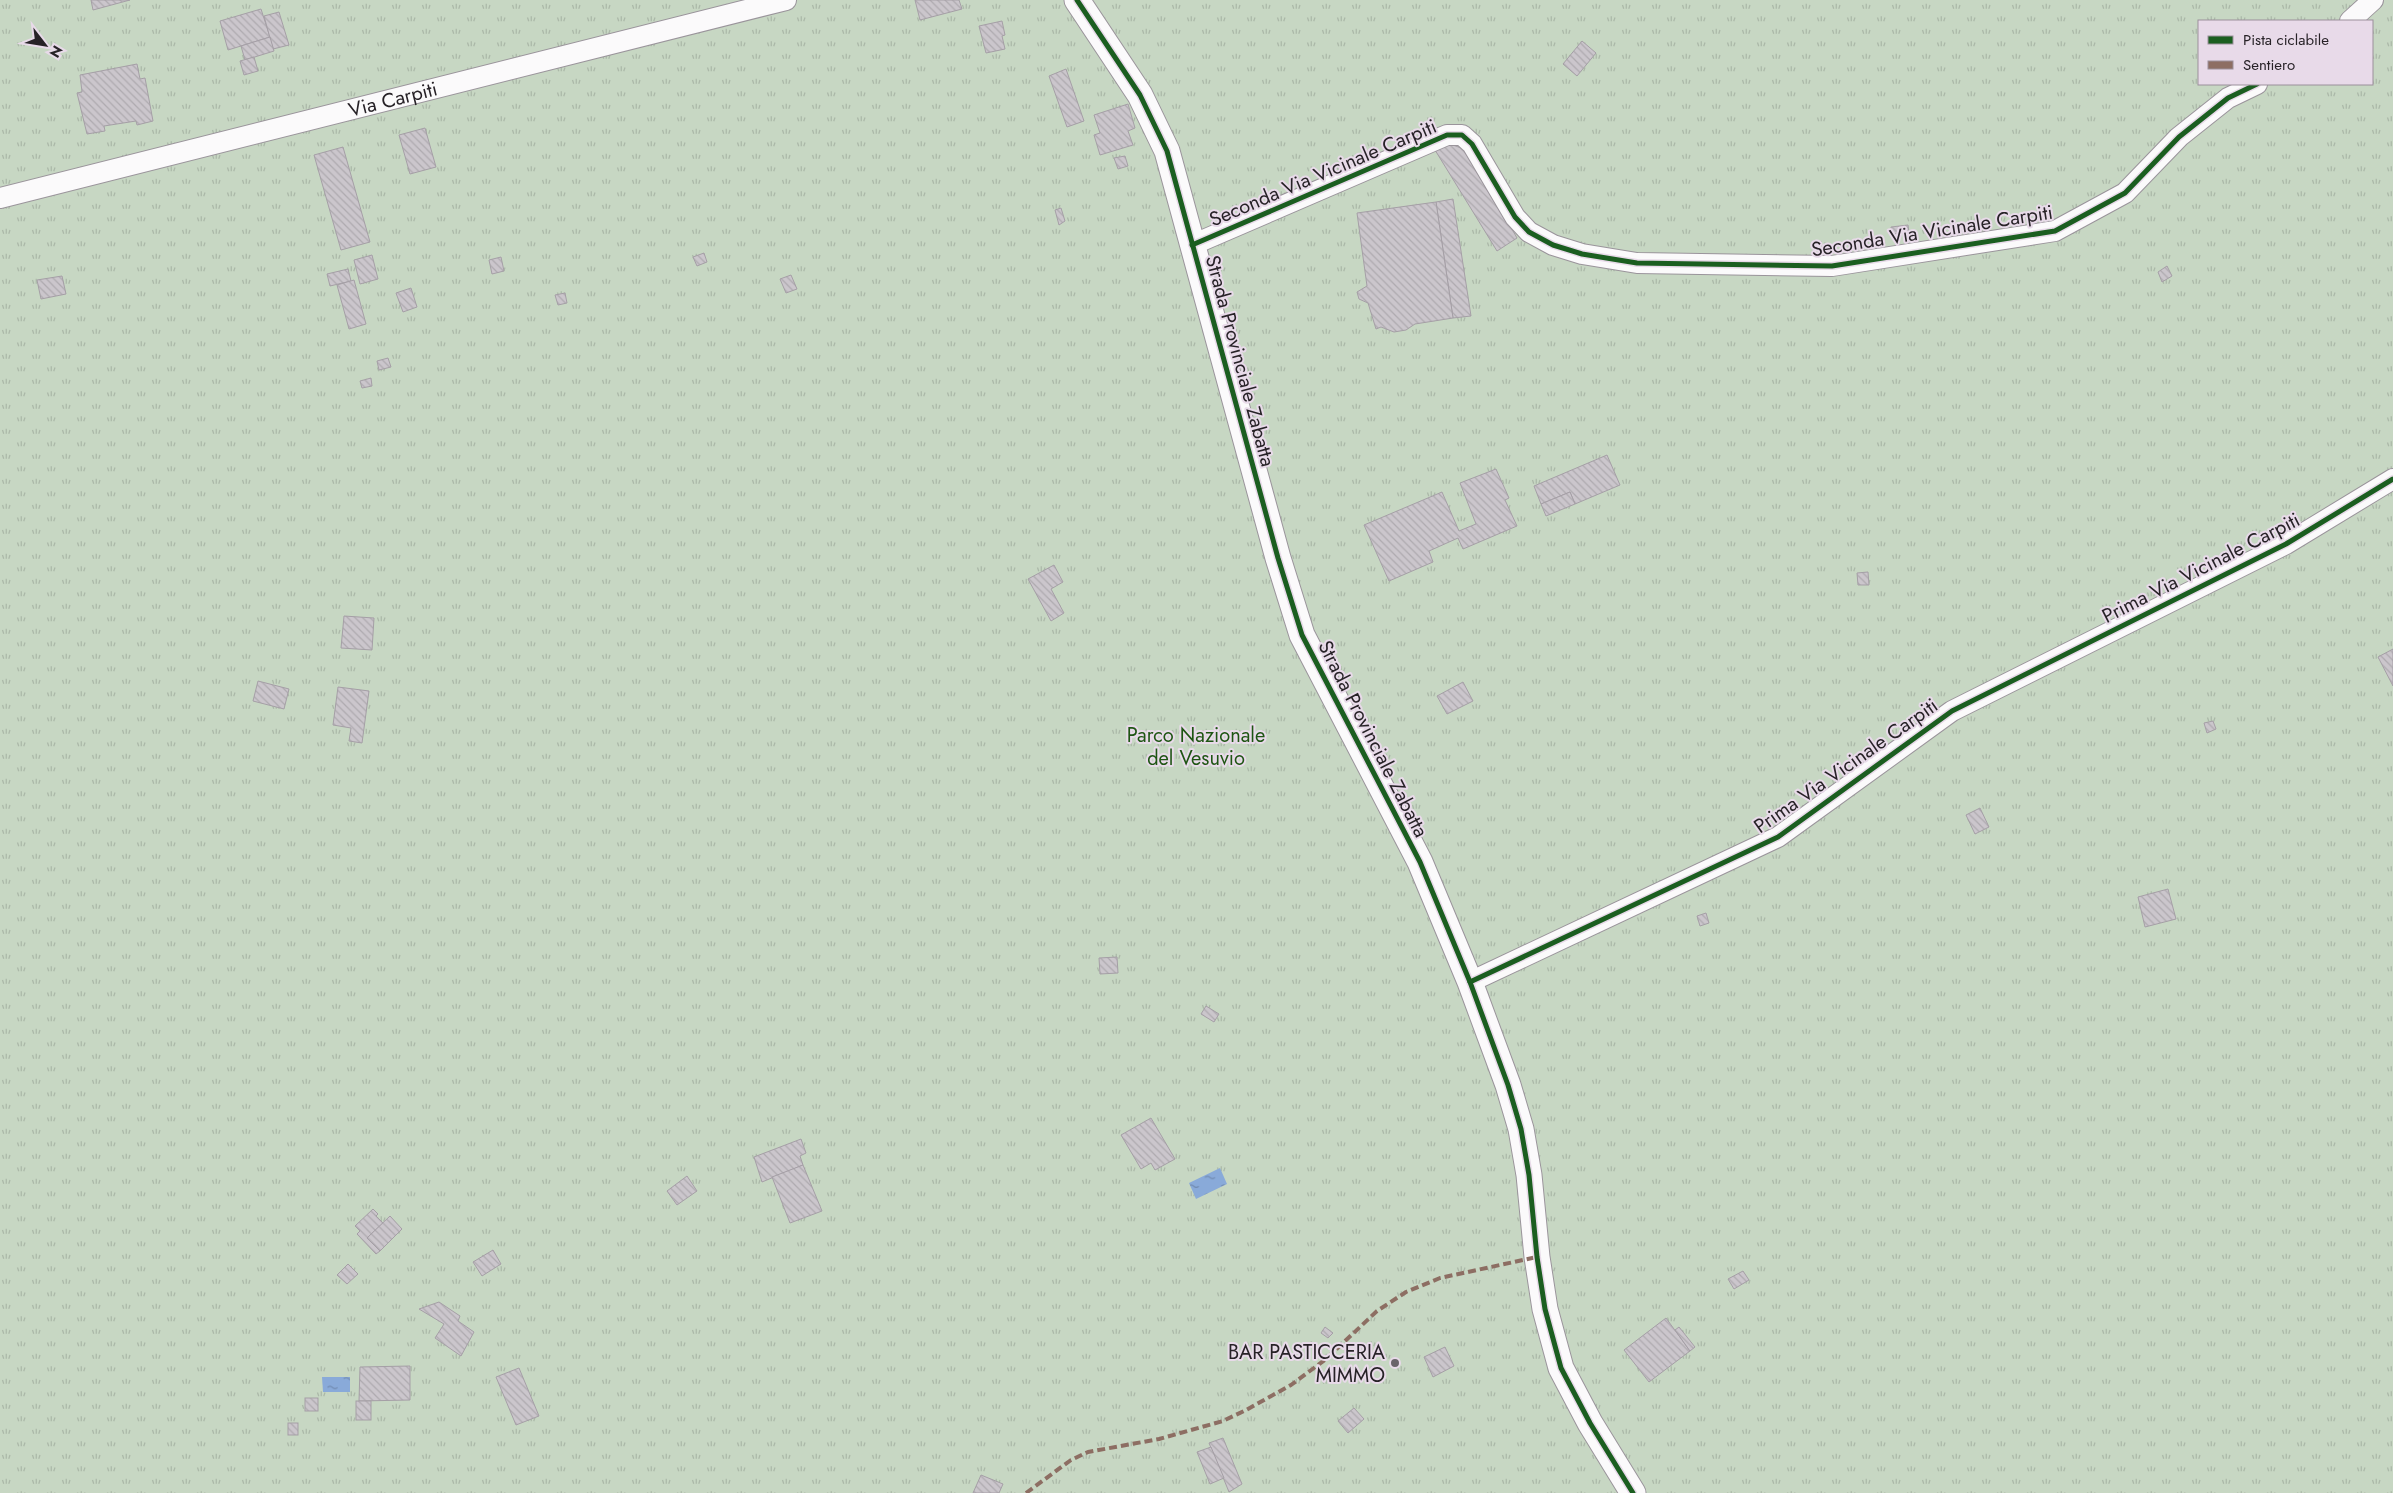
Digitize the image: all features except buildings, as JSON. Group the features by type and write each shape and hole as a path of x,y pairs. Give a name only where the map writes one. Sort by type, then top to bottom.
{"street":[{"name":"Via Carpiti","path":"0,198 786,0"},
{"name":"Strada Provinciale Zabatta","path":"1077,0 1140,95 1164,143 1278,558 1302,635 1420,862 1470,982 1508,1085 1521,1129 1529,1175 1537,1257 1545,1309 1561,1368 1590,1423 1633,1493"},
{"path":"2351,20 2373,0"},
{"name":"Seconda Via Vicinale Carpiti","path":"1192,245 1447,135 1462,135 1472,144 1516,217 1529,232 1553,245 1575,252 1636,263 1832,266 2055,231 2125,193 2186,132 2228,98 2256,85"},
{"name":"Prima Via Vicinale Carpiti","path":"1470,982 1778,837 1841,793 1952,710 2286,544 2393,479"}],"green space":[{"name":"Parco Nazionale del Vesuvio","path":"0,0 2393,0 2393,1493 0,1493"}],"water":[{"path":"1220,1168 1227,1184 1196,1199 1189,1183"},
{"path":"322,1377 350,1377 350,1392 323,1392"}],"marked path":[{"path":"1026,1493 1071,1460 1088,1452 1159,1439 1223,1421 1246,1410 1291,1385 1326,1359 1377,1311 1406,1292 1440,1278 1537,1257"}],"cycle path":[{"path":"1077,0 1140,95 1167,151 1278,558 1302,635 1420,862 1470,982 1508,1085 1521,1129 1529,1175 1537,1257 1545,1309 1561,1368 1590,1423 1633,1493"},
{"path":"1192,245 1447,135 1462,135 1472,144 1515,217 1529,232 1553,245 1582,254 1637,263 1832,266 2055,231 2125,193 2179,137 2228,98 2255,85"},
{"path":"1470,982 1778,837 1952,711 2286,544 2393,479"}],"place":[{"name":"BAR PASTICCERIA MIMMO","path":"1395,1363"}]}
